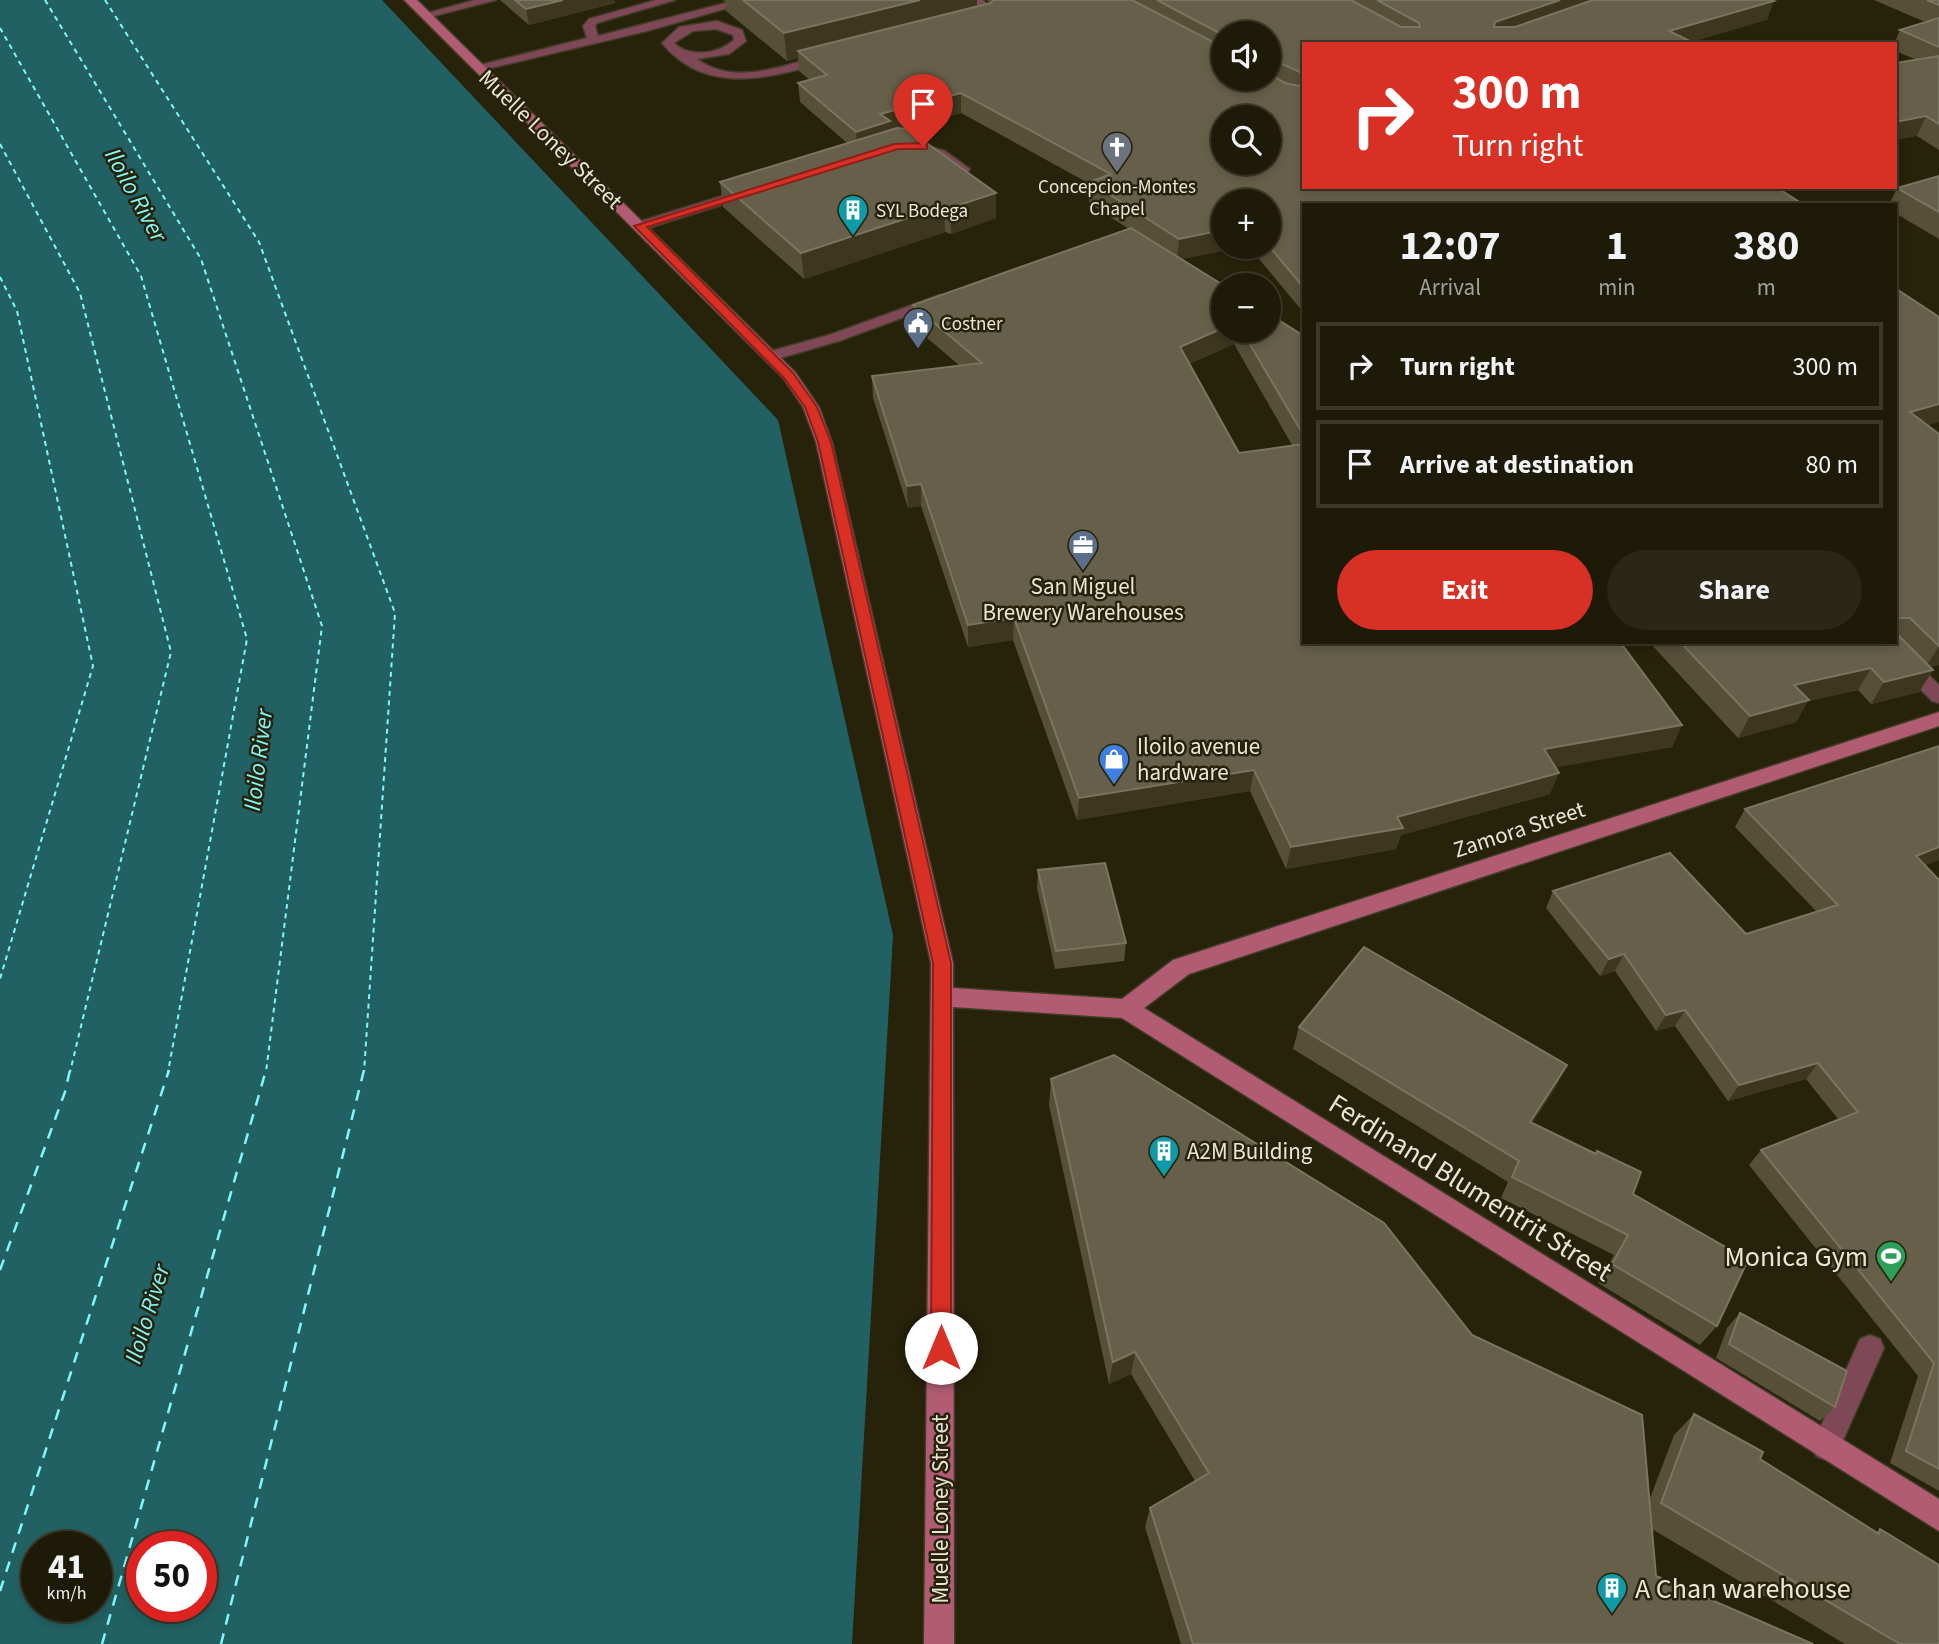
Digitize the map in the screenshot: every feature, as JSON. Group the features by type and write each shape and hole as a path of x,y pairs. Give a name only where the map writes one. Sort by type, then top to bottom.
{"main road":[{"name":"Muelle Loney Street","path":"410,0 789,375 811,407 824,442 942,963 939,1644"},
{"name":"Zamora Street","path":"1126,1009 1181,967 1939,719"},
{"name":"Ferdinand Blumentrit Street","path":"943,998 1126,1009 1939,1516"}],"street":[{"path":"426,15 490,0"},
{"path":"594,40 589,26 593,21 669,0"},
{"path":"678,0 705,12"},
{"path":"478,67 643,29 750,0"},
{"path":"960,23 990,13 976,0"},
{"path":"668,43 679,31 707,25 733,30 740,37 736,46 723,52 682,54"},
{"path":"643,29 668,43 695,66 713,75 730,77 761,74 834,56"},
{"path":"897,146 923,146 943,154 963,169"},
{"path":"640,226 756,190"},
{"path":"770,356 834,338 952,294"},
{"path":"1885,644 1939,696"},
{"path":"1826,1446 1870,1348"}],"water":[{"name":"Iloilo River","path":"0,0 382,0 778,420 893,935 852,1644 0,1644"}],"building":[{"path":"515,0 563,0 526,9"},
{"path":"743,0 920,0 784,33"},
{"path":"993,0 1132,0 1211,41 1211,91 1281,91 1281,80 1302,87 1302,189 1779,189 1801,203 1302,203 1302,286 1280,259 1281,189 1211,189 1211,232 1179,239 1090,182 1111,174 961,93 880,114 890,121 856,132 798,83 827,75 798,51 991,3"},
{"path":"1157,0 1351,0 1401,27 1420,27 1419,23 1377,0 1560,0 1495,22 1494,27 1515,27 1593,0 1774,1 1669,31 1692,42 1302,42 1302,73 1281,63 1281,21 1211,21 1211,29"},
{"path":"1939,18 1939,47 1900,30"},
{"path":"1939,56 1939,124 1926,116 1897,122 1897,63"},
{"path":"897,128 907,129 996,193 950,208 944,206 801,253 720,182"},
{"path":"1939,176 1939,212 1897,188"},
{"path":"1131,228 1211,278 1211,333 1180,347 1239,453 1302,444 1302,644 1621,644 1682,725 1544,749 1559,773 1397,817 1403,828 1291,847 1254,770 1079,798 1014,618 968,625 921,484 907,486 872,376 982,363 913,305"},
{"path":"1897,289 1939,317 1939,404 1910,412 1939,434 1939,646 1910,618 1897,618"},
{"path":"1281,322 1302,335 1302,433 1249,343 1281,343"},
{"path":"1897,634 1933,670 1884,682 1871,668 1794,685 1809,700 1750,716 1682,644 1897,644"},
{"path":"1939,746 1939,847 1916,856 1939,880 1939,1469 1906,1451 1934,1363 1761,1150 1858,1112 1818,1063 1739,1085 1685,1010 1666,1015 1624,954 1609,959 1553,891 1670,853 1746,934 1838,905 1745,809"},
{"path":"1105,863 1126,943 1056,951 1038,870"},
{"path":"1364,947 1567,1065 1530,1122 1641,1172 1633,1194 1748,1260 1717,1326 1612,1264 1628,1235 1512,1177 1519,1161 1299,1027"},
{"path":"1114,1055 1384,1223 1472,1335 1642,1415 1656,1576 1813,1644 1193,1644 1150,1508 1209,1473 1135,1352 1113,1362 1051,1079"},
{"path":"1740,1313 1847,1371 1835,1407 1729,1344"},
{"path":"1694,1414 1763,1452 1760,1459 1879,1534 1880,1529 1939,1565 1939,1644 1900,1644 1661,1503"}],"ferry route":[{"path":"45,0 201,259 322,626 266,1072"},
{"path":"105,0 259,242 395,613 364,1072"},
{"path":"0,28 141,276 247,639 168,1072"},
{"path":"0,144 80,293 171,652 70,1072"},
{"path":"0,277 17,311 93,666 0,979"},
{"path":"0,1270 65,1092 70,1070"},
{"path":"0,1591 169,1070"},
{"path":"102,1644 266,1070"},
{"path":"221,1644 364,1070"}],"place":[{"name":"Concepcion-Montes Chapel","path":"1117,174"},
{"name":"SYL Bodega","path":"853,237"},
{"name":"Costner","path":"918,350"},
{"name":"San Miguel Brewery Warehouses","path":"1083,572"},
{"name":"Iloilo avenue hardware","path":"1114,786"},
{"name":"A2M Building","path":"1164,1178"},
{"name":"Monica Gym","path":"1891,1283"},
{"name":"A Chan warehouse","path":"1612,1615"}],"route":[{"path":"923,146 897,146 640,226 789,375 811,407 824,442 942,963 941,1348"}]}
